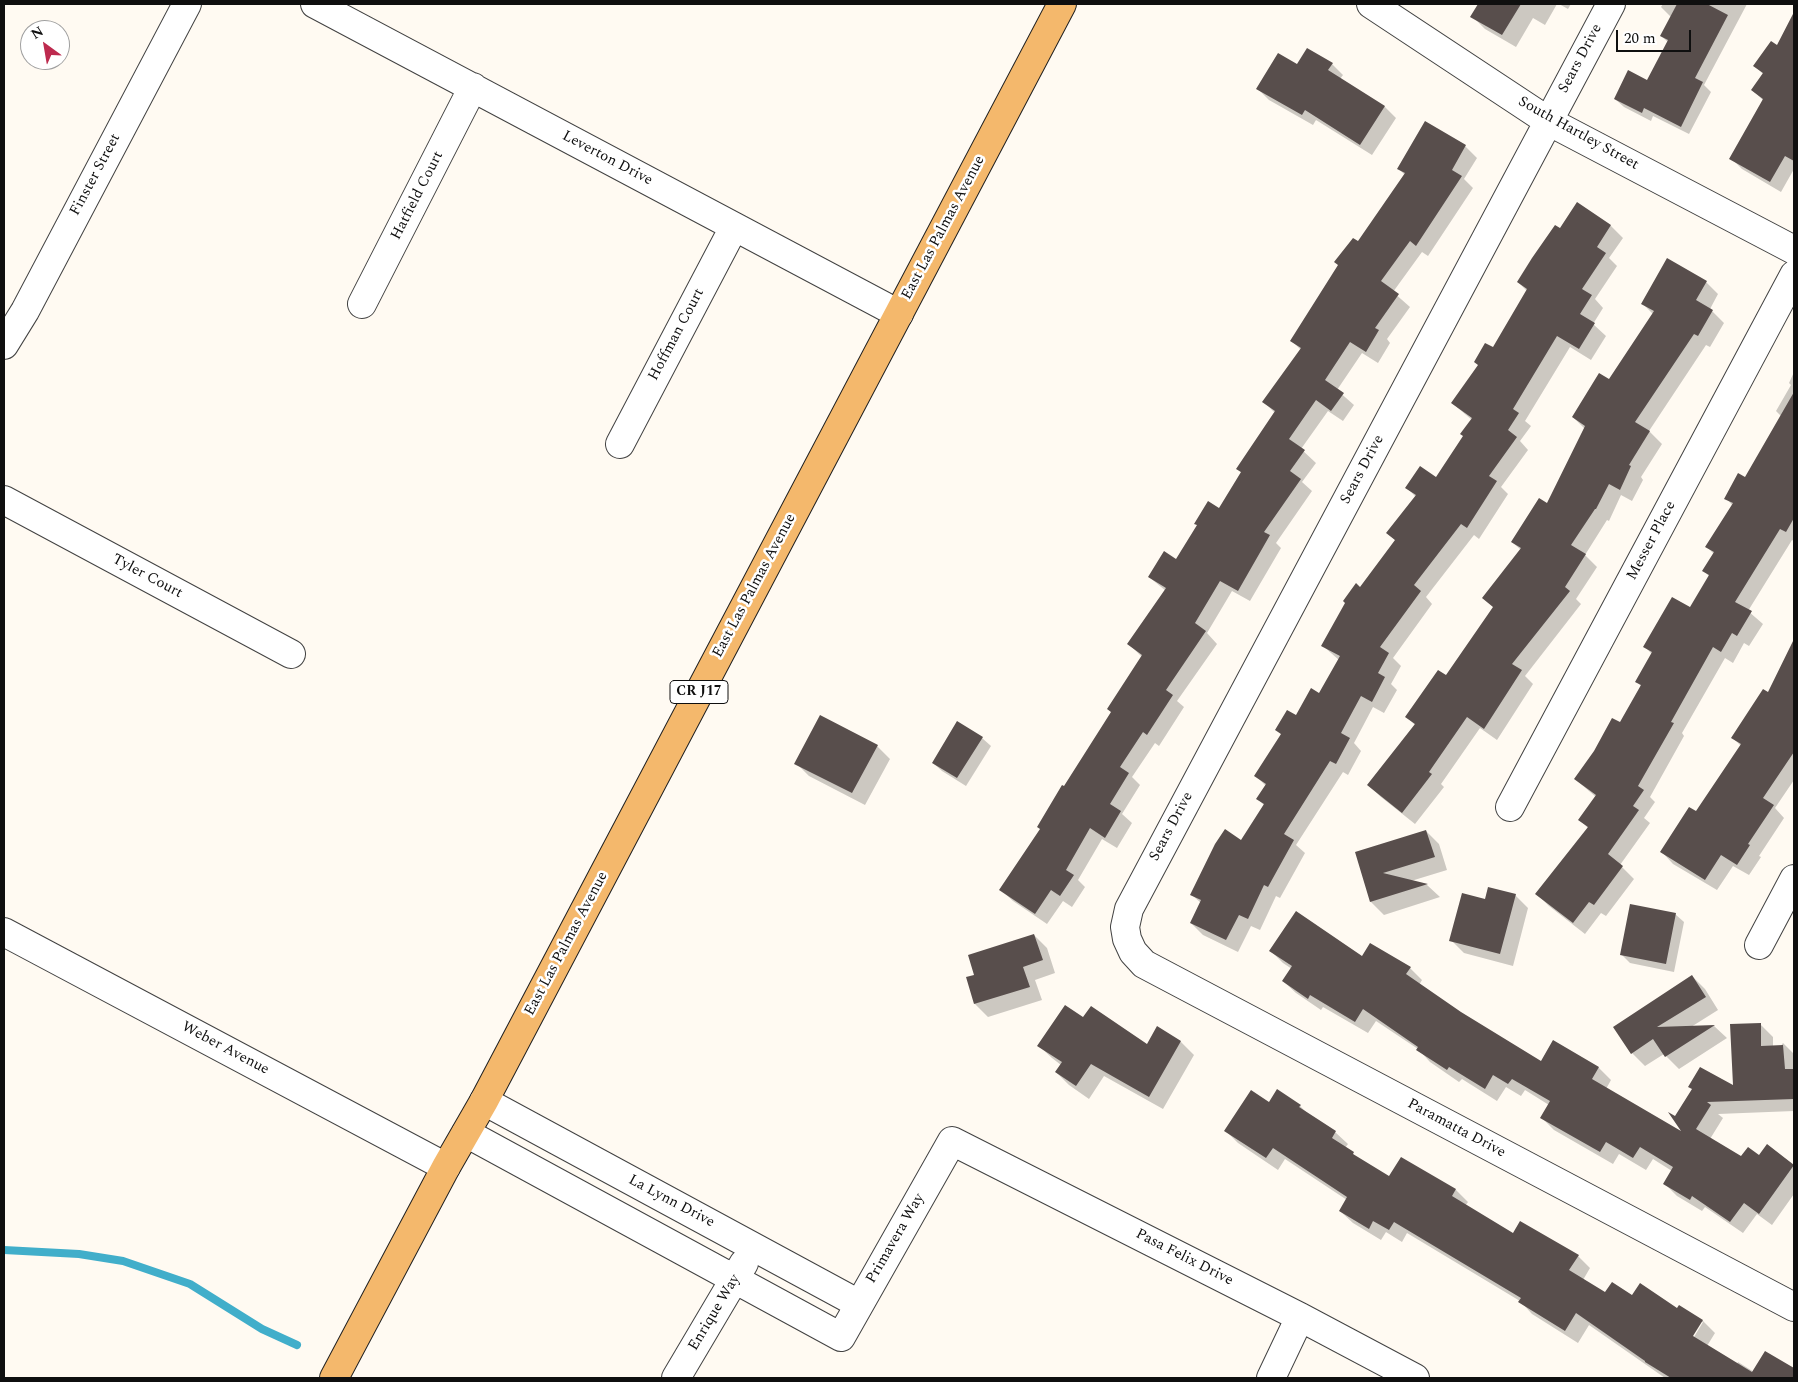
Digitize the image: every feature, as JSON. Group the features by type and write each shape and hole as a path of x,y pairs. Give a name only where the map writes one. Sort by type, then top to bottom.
{"main road":[{"name":"East Las Palmas Avenue","path":"334,1378 446,1166 484,1101 1062,4"}],"street":[{"name":"Finster Street","path":"4,345 25,311 186,4"},
{"name":"Leverton Drive","path":"315,4 899,314"},
{"name":"South Hartley Street","path":"1371,4 1548,121 1794,250"},
{"name":"Sears Drive","path":"1127,939 1125,927 1129,909 1611,4"},
{"name":"Hatfield Court","path":"362,304 473,87"},
{"name":"Hoffman Court","path":"620,444 734,227"},
{"name":"Messer Place","path":"1510,807 1794,275"},
{"name":"Tyler Court","path":"4,500 291,654"},
{"path":"1759,945 1794,878"},
{"name":"Weber Avenue","path":"4,932 446,1166"},
{"name":"Paramatta Drive","path":"1127,939 1134,952 1144,964 1794,1308"},
{"name":"La Lynn Drive","path":"484,1101 859,1304"},
{"path":"466,1133 735,1279"},
{"name":"Primavera Way","path":"735,1279 841,1337 952,1141"},
{"name":"Pasa Felix Drive","path":"952,1141 1300,1317 1414,1378"},
{"name":"Enrique Way","path":"676,1378 753,1246"},
{"path":"1270,1378 1300,1317"}],"building":[{"path":"1478,4 1521,4 1502,35 1470,17"},
{"path":"1677,4 1707,4 1728,15 1695,78 1703,82 1681,127 1644,108 1642,113 1614,99 1628,70 1647,80 1668,40 1660,36"},
{"path":"1794,12 1794,161 1785,156 1770,182 1729,159 1763,99 1751,90 1763,73 1753,66 1771,41 1777,45"},
{"path":"1307,48 1333,63 1328,70 1385,106 1360,145 1305,110 1302,115 1256,89 1278,53 1297,64"},
{"path":"1425,121 1466,145 1452,170 1462,176 1416,246 1410,241 1381,281 1399,294 1375,328 1379,330 1366,352 1350,342 1325,380 1344,393 1331,411 1316,400 1289,439 1305,450 1290,471 1301,479 1264,532 1270,535 1238,591 1220,581 1195,623 1206,631 1166,690 1173,695 1147,735 1143,732 1120,767 1129,773 1110,804 1121,811 1105,838 1090,828 1066,870 1074,875 1060,896 1051,890 1035,914 999,890 1040,829 1037,827 1062,785 1064,786 1111,712 1107,709 1142,655 1127,644 1166,588 1148,577 1164,551 1176,559 1197,525 1194,524 1208,501 1219,508 1241,472 1236,469 1275,411 1262,402 1301,348 1290,341 1338,265 1334,262 1353,238 1358,241 1405,173 1397,169"},
{"path":"1577,202 1611,225 1597,247 1606,253 1582,289 1592,295 1580,314 1595,323 1579,349 1557,336 1513,409 1519,413 1508,430 1517,437 1489,476 1497,481 1467,528 1461,524 1414,585 1421,591 1380,647 1389,653 1378,673 1385,677 1372,702 1361,696 1341,733 1350,738 1336,764 1330,761 1284,834 1294,840 1268,887 1264,885 1248,919 1239,915 1226,940 1190,923 1201,900 1190,895 1215,844 1225,829 1241,840 1264,804 1256,799 1266,784 1254,776 1281,734 1275,730 1287,710 1296,715 1311,688 1319,693 1340,656 1321,646 1345,603 1343,601 1356,583 1360,587 1395,540 1386,533 1416,495 1405,488 1420,466 1436,477 1463,436 1460,434 1472,418 1451,403 1478,365 1474,362 1485,343 1493,347 1527,289 1517,282 1532,258 1555,225 1560,228"},
{"path":"1667,258 1707,281 1696,300 1713,310 1698,336 1694,334 1635,422 1650,431 1629,465 1631,466 1620,490 1609,484 1596,509 1571,545 1586,554 1565,587 1570,591 1512,664 1522,670 1484,729 1467,717 1429,772 1432,774 1402,813 1367,785 1415,724 1405,717 1438,670 1446,675 1493,607 1482,598 1521,548 1511,542 1539,498 1547,503 1585,426 1572,417 1599,373 1609,379 1654,311 1641,304"},
{"path":"1794,392 1794,518 1786,532 1780,529 1735,602 1752,611 1737,636 1732,633 1721,652 1713,647 1671,722 1674,723 1638,786 1644,790 1633,806 1639,810 1608,854 1623,866 1594,905 1589,902 1573,923 1535,894 1588,827 1578,820 1596,795 1574,779 1594,751 1612,718 1620,722 1641,685 1635,682 1652,652 1643,647 1672,597 1690,607 1709,575 1702,571 1714,552 1705,547 1733,503 1724,499 1738,473 1745,477"},
{"path":"1794,639 1794,752 1763,798 1774,805 1748,844 1750,845 1737,865 1721,855 1705,880 1660,852 1689,807 1696,811 1741,744 1731,738 1763,689 1768,692"},
{"path":"820,715 878,745 852,793 794,764"},
{"path":"957,721 983,737 957,778 932,763"},
{"path":"1426,830 1435,857 1383,873 1428,884 1370,902 1355,852"},
{"path":"1488,887 1516,894 1500,954 1449,941 1462,893 1485,899"},
{"path":"1630,904 1676,913 1666,964 1620,955"},
{"path":"1296,911 1362,956 1370,943 1411,967 1406,974 1461,1012 1541,1061 1553,1040 1599,1067 1592,1079 1681,1131 1668,1112 1675,1116 1692,1089 1688,1087 1700,1067 1733,1085 1730,1024 1761,1023 1761,1046 1783,1045 1785,1069 1794,1069 1794,1099 1707,1102 1711,1105 1696,1129 1741,1156 1748,1147 1759,1155 1767,1144 1794,1165 1759,1214 1744,1203 1730,1222 1692,1196 1690,1200 1663,1184 1673,1167 1640,1147 1633,1158 1606,1142 1600,1152 1540,1118 1550,1101 1512,1079 1508,1084 1493,1075 1485,1089 1449,1067 1447,1070 1416,1050 1418,1047 1363,1009 1355,1022 1310,995 1308,999 1282,981 1292,966 1269,951"},
{"path":"1034,934 1043,960 1023,967 1030,987 974,1004 966,977 974,975 968,955"},
{"path":"1692,975 1706,997 1657,1027 1715,1025 1665,1057 1653,1039 1631,1054 1613,1027"},
{"path":"1065,1005 1083,1017 1091,1006 1147,1044 1157,1026 1181,1041 1149,1097 1091,1064 1076,1086 1055,1072 1062,1062 1037,1046"},
{"path":"1277,1089 1301,1105 1299,1107 1336,1131 1332,1138 1354,1152 1353,1154 1389,1176 1401,1157 1456,1189 1452,1196 1513,1233 1520,1221 1579,1255 1569,1270 1605,1292 1612,1282 1632,1295 1640,1283 1677,1308 1679,1305 1703,1320 1693,1336 1752,1372 1765,1351 1794,1368 1794,1378 1671,1378 1576,1313 1565,1331 1518,1302 1521,1298 1394,1222 1389,1230 1373,1221 1369,1229 1339,1211 1347,1197 1273,1148 1266,1158 1224,1131 1251,1090 1269,1102"}],"waterway":[{"path":"4,1250 79,1254 123,1261 190,1284 262,1329 297,1345"}]}
